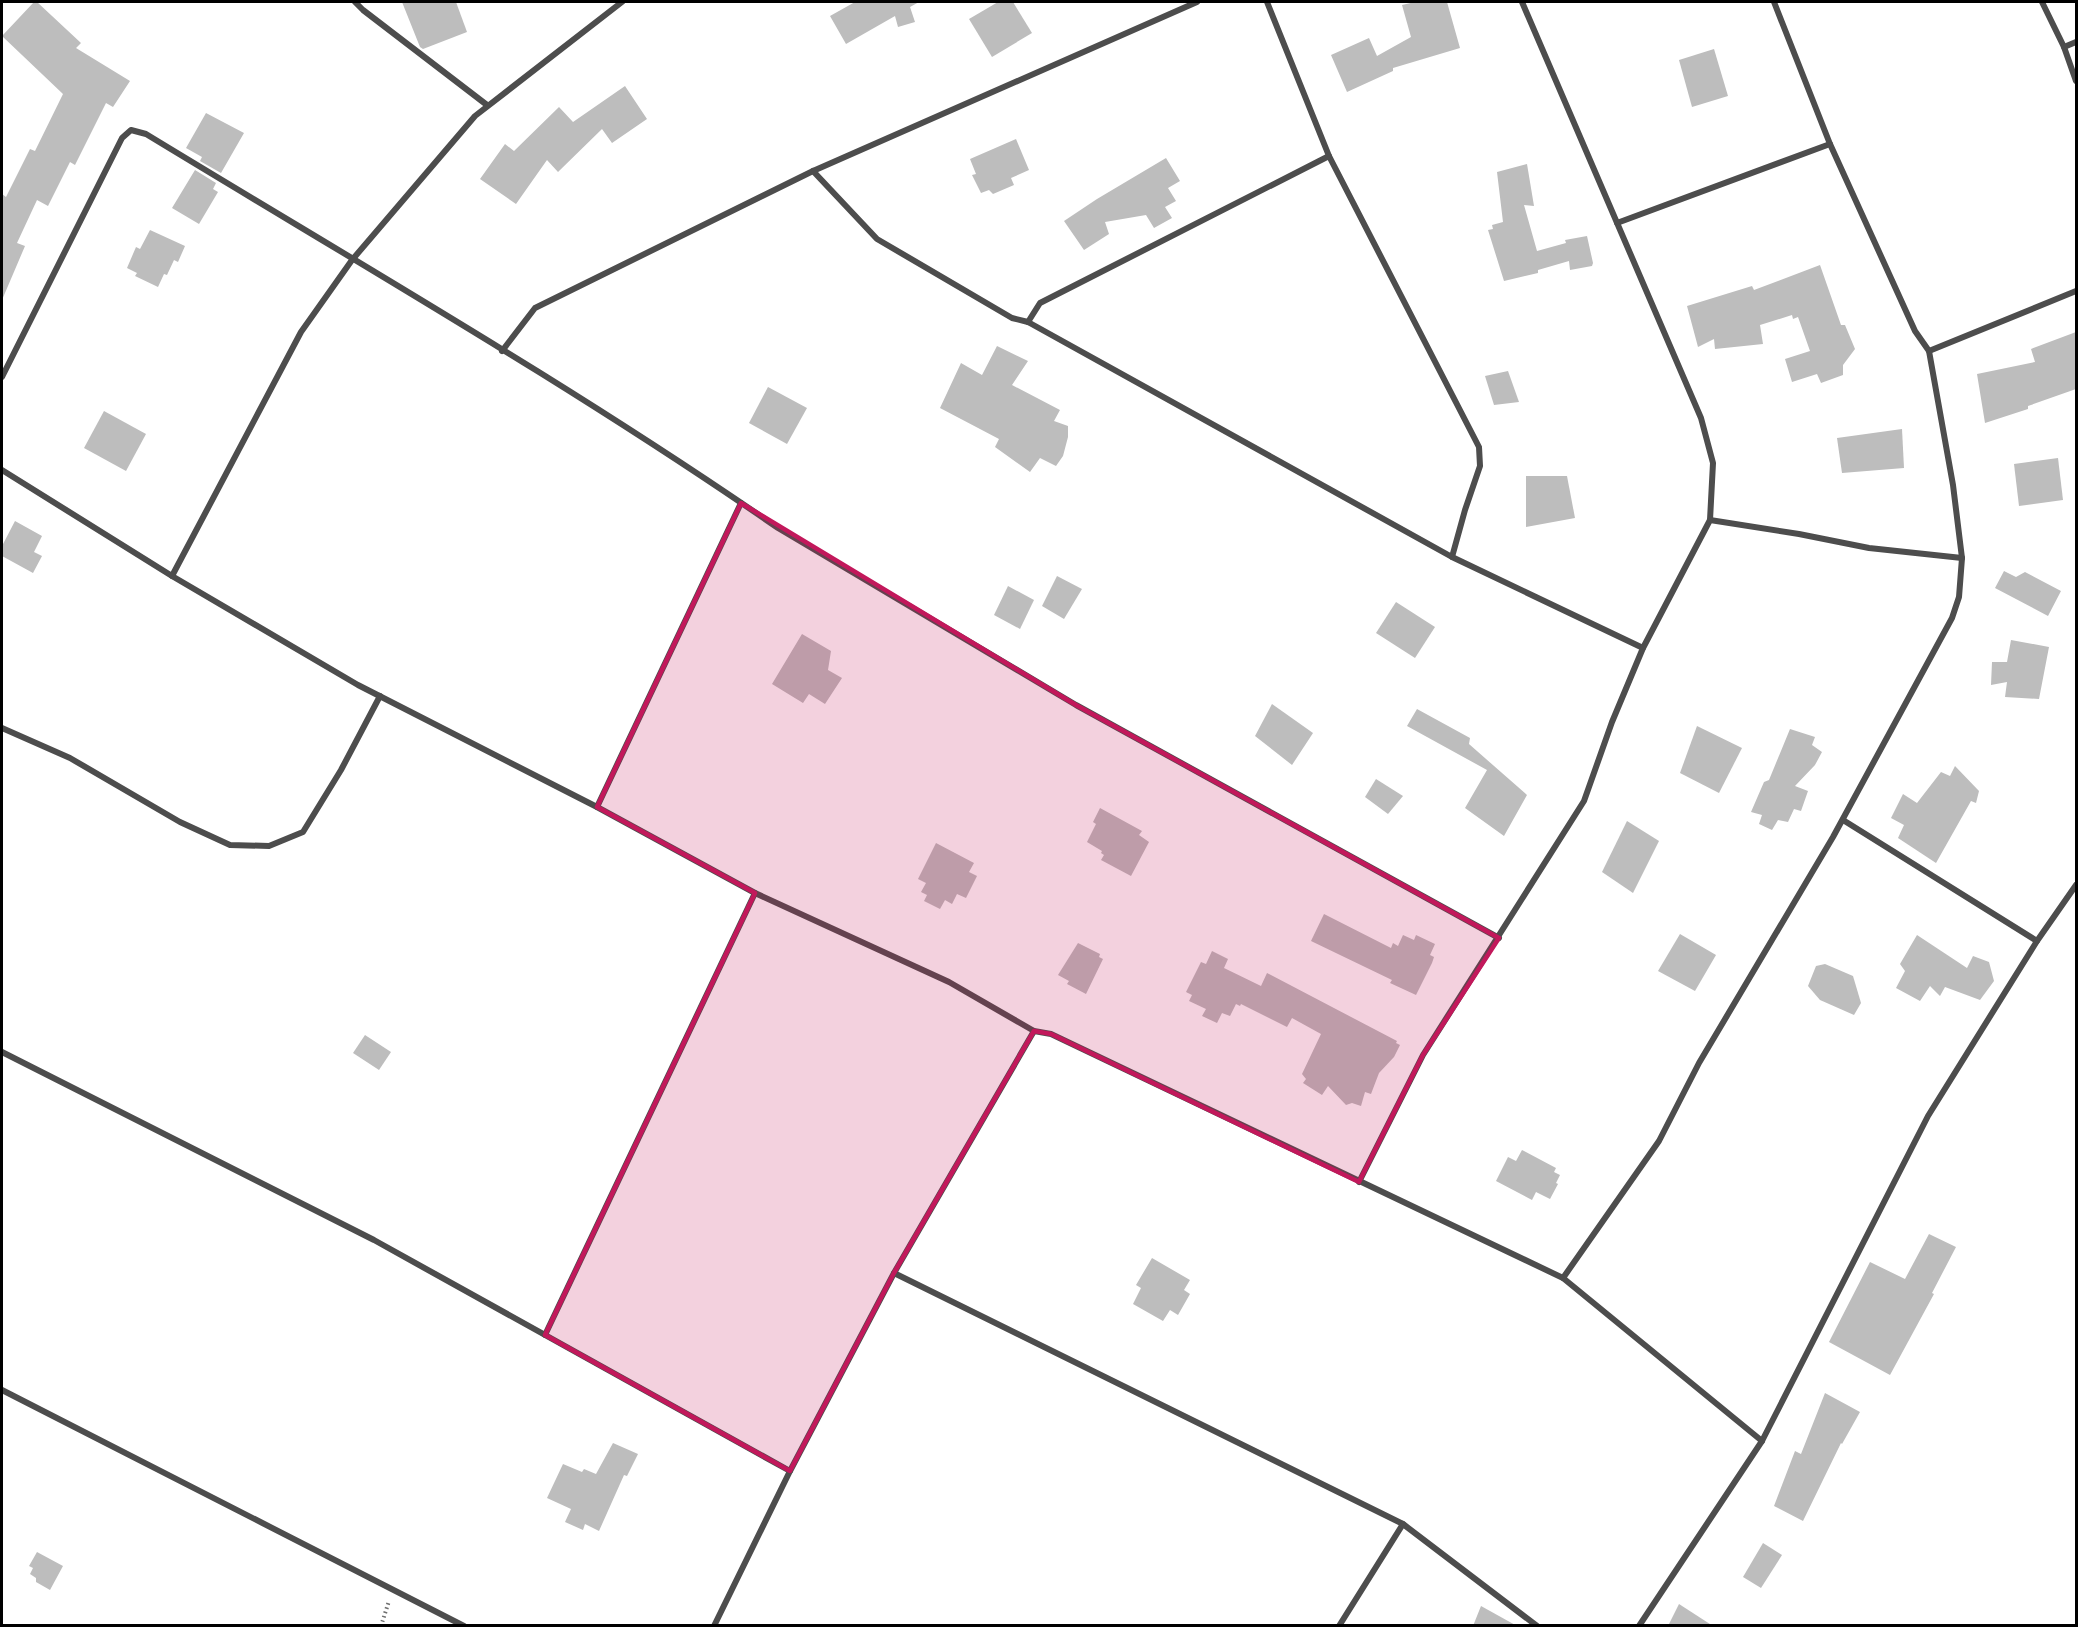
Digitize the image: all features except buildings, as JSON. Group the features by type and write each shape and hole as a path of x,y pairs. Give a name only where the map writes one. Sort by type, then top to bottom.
{"street":[{"path":"355,2 487,105"},
{"path":"172,576 301,332 352,260 475,116 622,2"},
{"path":"502,351 535,308 813,171 1197,2"},
{"path":"1267,2 1329,156 1479,447 1480,466 1452,557"},
{"path":"1359,1182 1423,1055 1584,801 1643,648 1710,520 1713,463 1701,418 1522,2"},
{"path":"1563,1278 1659,1141 1699,1063 1842,820 1952,618 1959,597 1962,558 1953,485 1929,351 1915,331 1830,144 1774,2"},
{"path":"2042,2 2064,47 2076,81"},
{"path":"2064,47 2076,42"},
{"path":"2,377 122,138 131,130 146,134 502,351 778,528 1077,705 1499,938"},
{"path":"1617,223 1830,144"},
{"path":"1028,322 1040,303 1329,156"},
{"path":"813,171 877,239 1012,318 1028,322 1452,557 1643,648"},
{"path":"1929,351 2076,291"},
{"path":"2,470 172,576 380,696 597,807 755,893 949,982 1034,1032 1051,1034 1563,1278 1762,1441"},
{"path":"597,807 741,503"},
{"path":"1710,520 1869,548 1962,558"},
{"path":"2,728 70,758 180,822 230,845 269,846 303,831 341,770 380,696"},
{"path":"1842,820 2037,941"},
{"path":"1639,1626 1762,1441 1928,1116 2037,941 2076,885"},
{"path":"544,1335 755,893"},
{"path":"714,1626 790,1471 894,1273 1034,1032"},
{"path":"2,1052 374,1240 790,1471"},
{"path":"894,1273 1403,1524 1537,1626"},
{"path":"2,1390 464,1626"},
{"path":"1339,1626 1403,1524"}],"path":[{"path":"381,1626 393,1589"}],"highlighted area":[{"path":"741,503 1076,705 1499,938 1423,1055 1359,1182 1051,1034 1034,1031 894,1273 790,1471 545,1335 755,893 597,807"}]}
